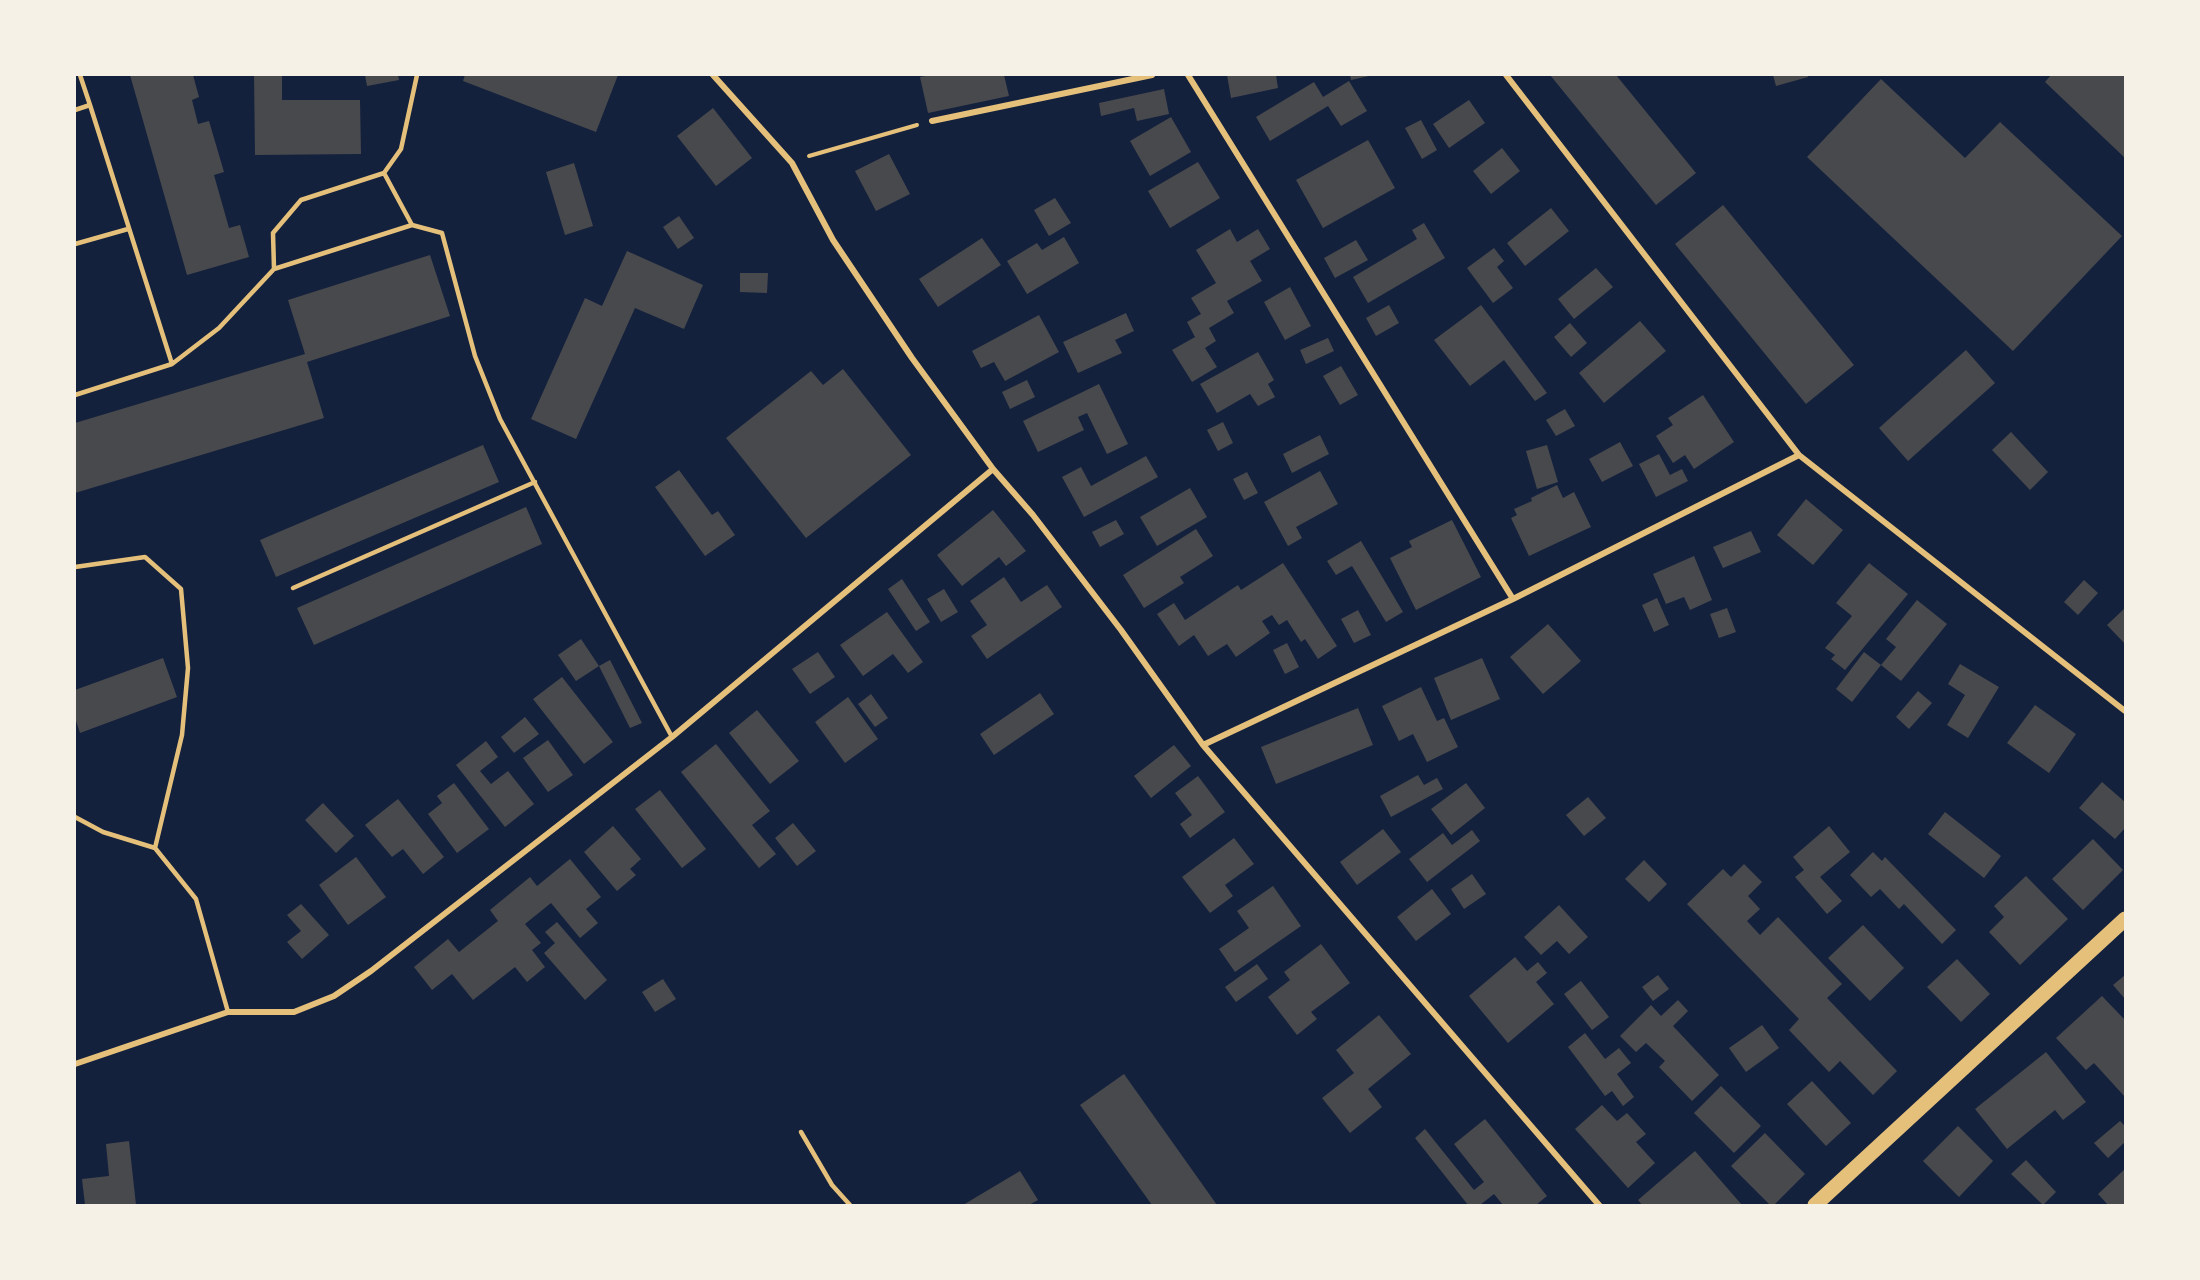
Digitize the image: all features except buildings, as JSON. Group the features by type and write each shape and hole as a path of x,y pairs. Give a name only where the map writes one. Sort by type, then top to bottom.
{"main road":[{"path":"1815,1205 2125,919"}],"street":[{"path":"713,75 792,164 832,240 912,358 993,470 1033,515 1121,630 1203,745 1599,1205"},
{"path":"932,121 1152,75"},
{"path":"1188,75 1514,599"},
{"path":"1506,75 1799,455 2125,711"},
{"path":"1203,745 1514,599 1799,455"},
{"path":"75,1064 228,1012 294,1012 334,996 371,971 672,737 993,470"}],"lane":[{"path":"80,75 172,364"},
{"path":"274,269 273,232 301,200 384,173 401,149 417,75"},
{"path":"75,110 90,105"},
{"path":"384,173 412,225"},
{"path":"75,394 172,364 219,328 274,269 412,225 442,233 475,356 500,419 672,737"},
{"path":"75,244 128,229"},
{"path":"293,588 535,482"},
{"path":"75,567 145,557 182,590 188,669 182,735 155,848"},
{"path":"75,817 103,832 155,848 196,899 228,1012"},
{"path":"801,1132 832,1185 850,1205"}],"path":[{"path":"818,153 932,121"}]}
